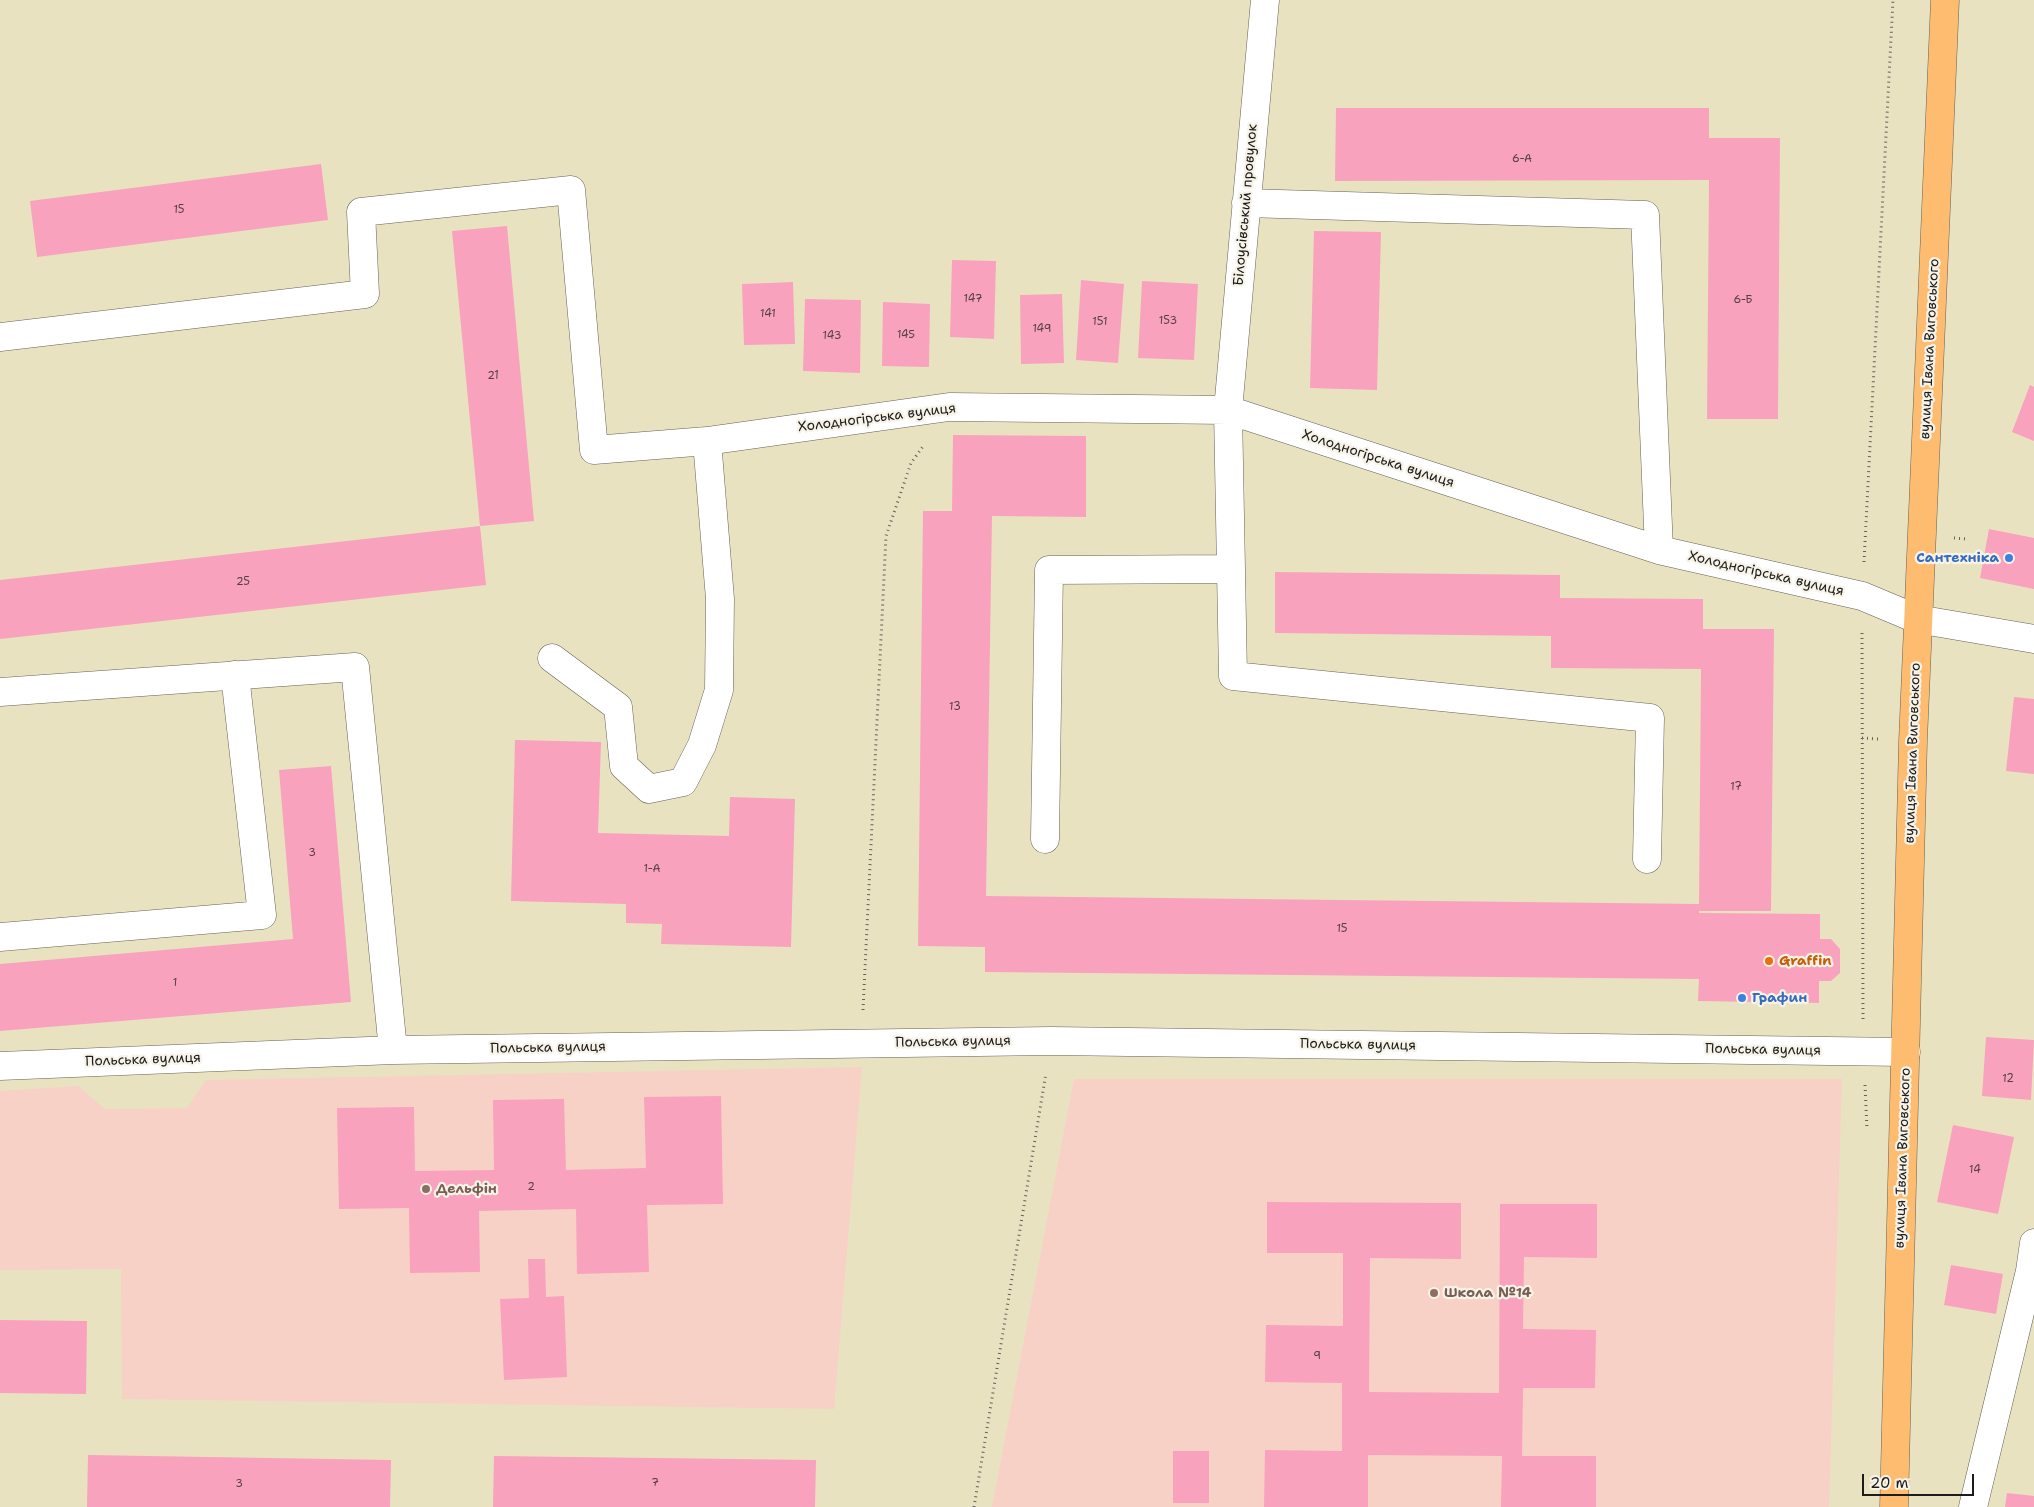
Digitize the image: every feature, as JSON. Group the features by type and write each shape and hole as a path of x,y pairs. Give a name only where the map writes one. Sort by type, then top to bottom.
{"main road":[{"name":"вулиця Івана Виговського","path":"1894,1507 1913,740 1945,0"}],"street":[{"name":"Білоусівський провулок","path":"1265,0 1228,410 1233,676 1650,718 1647,859"},
{"name":"Холодногірська вулиця","path":"0,337 365,294 361,212 571,190 594,450 707,441 950,407 1228,410 1659,550 1862,596 1918,619 2034,639"},
{"path":"1246,203 1645,215 1659,550"},
{"path":"552,658 618,707 624,766 649,789 683,782 702,745 719,690 720,599 707,441"},
{"path":"1045,839 1049,570 1231,570"},
{"path":"0,692 355,667 393,1050"},
{"path":"0,937 262,915 235,675"},
{"name":"Польська вулиця","path":"0,1066 393,1050 1052,1041 1906,1052"},
{"path":"1973,1507 2032,1271 2034,1243"}],"path":[{"path":"1868,1138 1863,1052 1862,596 1893,0"},
{"path":"861,1044 886,536 911,464 950,407"},
{"path":"974,1507 1052,1041"}],"shaded area":[{"name":"Дельфін","path":"862,1067 834,1409 122,1399 121,1269 0,1270 0,1091 78,1086 105,1109 187,1108 206,1080"},
{"name":"Школа №14","path":"1074,1079 1842,1079 1829,1507 992,1507"}],"building":[{"path":"1336,108 1709,108 1709,138 1780,138 1778,419 1707,419 1709,180 1335,181"},
{"path":"321,164 328,220 37,257 30,201"},
{"path":"507,226 534,521 480,526 452,231"},
{"path":"1314,231 1381,232 1377,390 1310,388"},
{"path":"952,260 996,261 994,339 950,337"},
{"path":"1081,280 1124,284 1118,363 1076,360"},
{"path":"1142,281 1198,284 1194,360 1138,358"},
{"path":"793,282 795,344 744,345 742,284"},
{"path":"1062,294 1064,363 1021,364 1020,295"},
{"path":"805,299 861,300 860,373 803,371"},
{"path":"883,302 930,304 929,367 882,366"},
{"path":"2030,385 2034,387 2034,441 2012,432"},
{"path":"953,435 1086,436 1086,517 992,516 986,896 1699,904 1701,669 1551,668 1551,636 1275,633 1275,572 1560,575 1560,598 1703,599 1703,629 1774,629 1771,911 1699,911 1699,913 1820,914 1820,939 1831,939 1840,949 1840,973 1831,981 1819,981 1819,1003 1698,1001 1699,979 985,972 985,947 918,946 923,511 952,511"},
{"path":"480,526 486,585 0,639 0,580"},
{"name":"Сантехніка","path":"1989,529 2034,538 2034,589 1980,578"},
{"path":"2014,697 2034,699 2034,774 2006,771"},
{"path":"515,740 601,742 598,833 729,836 730,797 795,799 791,947 661,944 662,924 626,923 626,904 511,901"},
{"path":"331,766 351,1002 0,1031 0,964 293,939 279,770"},
{"path":"1986,1037 2034,1040 2031,1100 1982,1096"},
{"path":"721,1096 723,1204 647,1205 649,1272 577,1274 576,1209 479,1211 480,1272 410,1273 409,1208 339,1209 337,1108 414,1107 415,1171 494,1170 493,1100 564,1099 566,1170 646,1168 644,1097"},
{"path":"1953,1125 2014,1137 1998,1214 1937,1202"},
{"path":"1267,1202 1461,1203 1461,1259 1370,1258 1369,1392 1499,1393 1500,1204 1597,1204 1597,1258 1524,1257 1523,1329 1596,1330 1595,1388 1523,1388 1522,1456 1596,1456 1596,1507 1501,1507 1502,1456 1368,1455 1368,1507 1264,1507 1265,1450 1342,1451 1342,1383 1265,1382 1266,1325 1343,1326 1343,1253 1267,1253"},
{"path":"528,1259 545,1259 546,1297 564,1296 567,1377 504,1380 500,1299 529,1298"},
{"path":"1951,1265 2003,1274 1996,1314 1944,1305"},
{"path":"0,1320 87,1321 86,1394 0,1393"},
{"path":"1173,1451 1209,1451 1209,1503 1173,1503"},
{"path":"88,1455 391,1460 390,1507 87,1507"},
{"path":"494,1456 816,1460 815,1507 493,1507"},
{"path":"2007,1493 2034,1496 2034,1507 2005,1507"}],"place":[{"name":"Сантехніка","path":"2009,558"},
{"name":"Graffin","path":"1769,961"},
{"name":"Графин","path":"1742,998"},
{"name":"Дельфін","path":"426,1189"},
{"name":"Школа №14","path":"1434,1293"}]}
